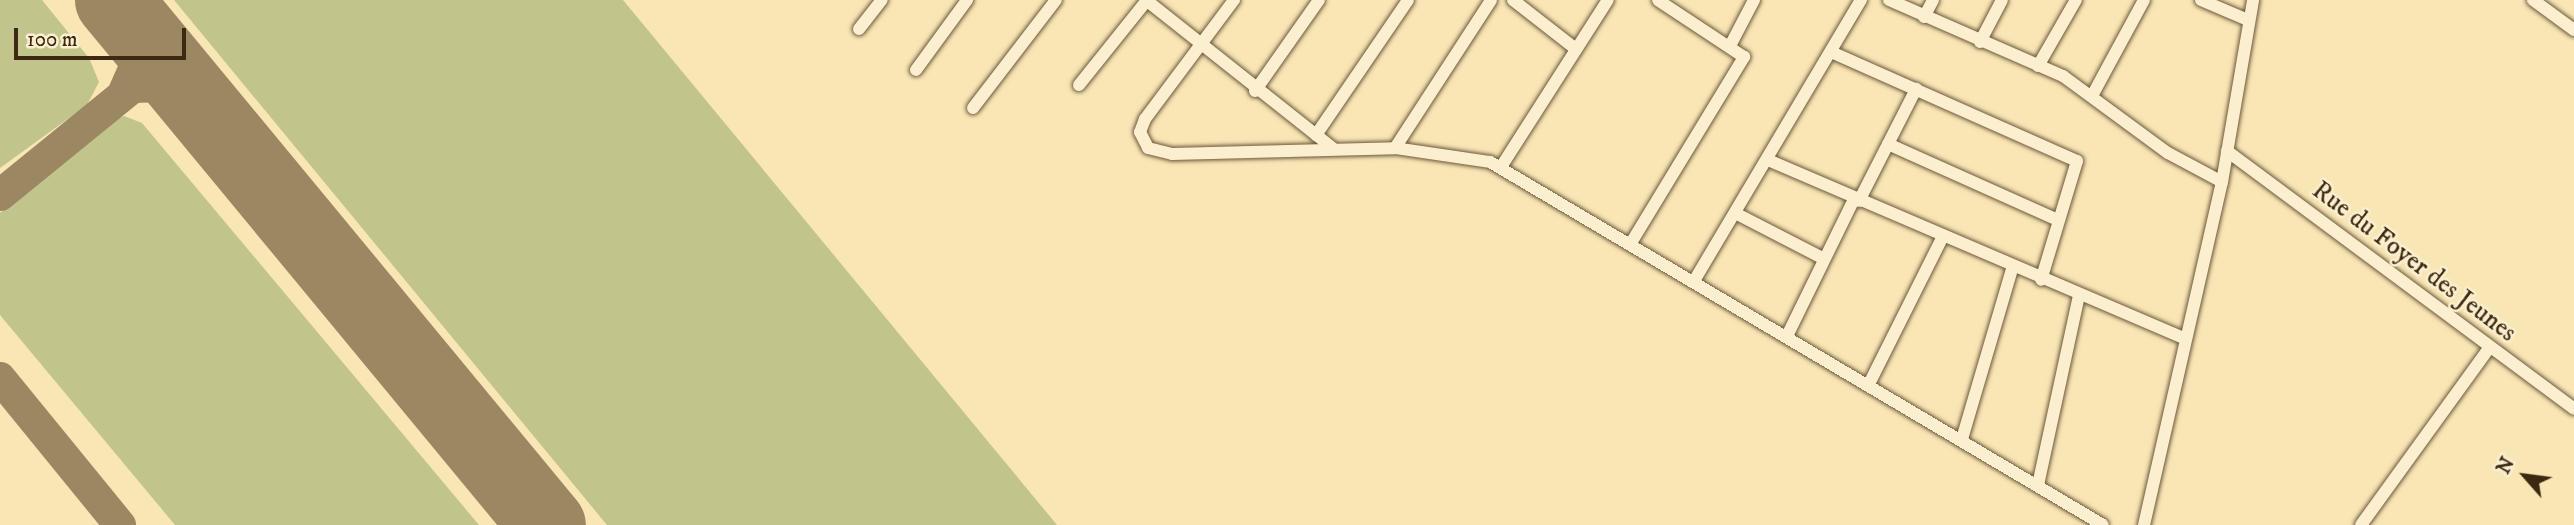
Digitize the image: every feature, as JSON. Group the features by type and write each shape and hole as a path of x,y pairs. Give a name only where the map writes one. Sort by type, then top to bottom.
{"street":[{"path":"859,29 881,0"},
{"path":"916,70 967,0"},
{"path":"973,108 1056,0"},
{"path":"1079,85 1146,0 1200,48 1333,148"},
{"path":"1234,0 1145,119 1140,132 1148,149 1172,154 1395,148 1501,167 2103,525"},
{"path":"1255,90 1319,0"},
{"path":"1316,135 1408,0"},
{"path":"1395,148 1491,0"},
{"path":"1513,0 1576,49"},
{"path":"1501,167 1608,0"},
{"path":"1731,44 1754,0"},
{"path":"1695,281 1861,0"},
{"path":"1889,0 1924,18 2038,66 2093,94 2168,153 2222,182"},
{"path":"1924,18 1933,0"},
{"path":"1980,42 2002,0"},
{"path":"2038,66 2076,0"},
{"path":"2093,94 2144,0"},
{"path":"2201,0 2248,20"},
{"path":"2144,525 2222,182 2253,0"},
{"path":"2533,0 2574,30"},
{"path":"1632,243 1743,62 1731,44 1666,2"},
{"path":"1831,52 2077,161 2041,280"},
{"path":"1787,336 1824,259 1916,89"},
{"path":"1888,144 2057,220"},
{"name":"Rue du Foyer des Jeunes","path":"2227,151 2574,409"},
{"path":"1768,160 2012,269 2185,340"},
{"path":"1737,214 1824,259"},
{"path":"1869,384 1942,238"},
{"path":"1962,439 2012,269"},
{"path":"2038,485 2079,295"},
{"path":"2361,525 2490,347"}],"green space":[{"path":"0,0 42,0 89,58 99,82 87,105 0,168"},
{"path":"174,0 623,0 1057,525 607,525"},
{"path":"124,116 142,123 479,525 175,525 0,315 0,213 103,123"}],"taxiway":[{"path":"123,94 139,58 131,23"},
{"path":"0,195 133,87 164,86 191,95"},
{"path":"0,378 120,525"}],"runway":[{"path":"113,0 547,525"}]}
